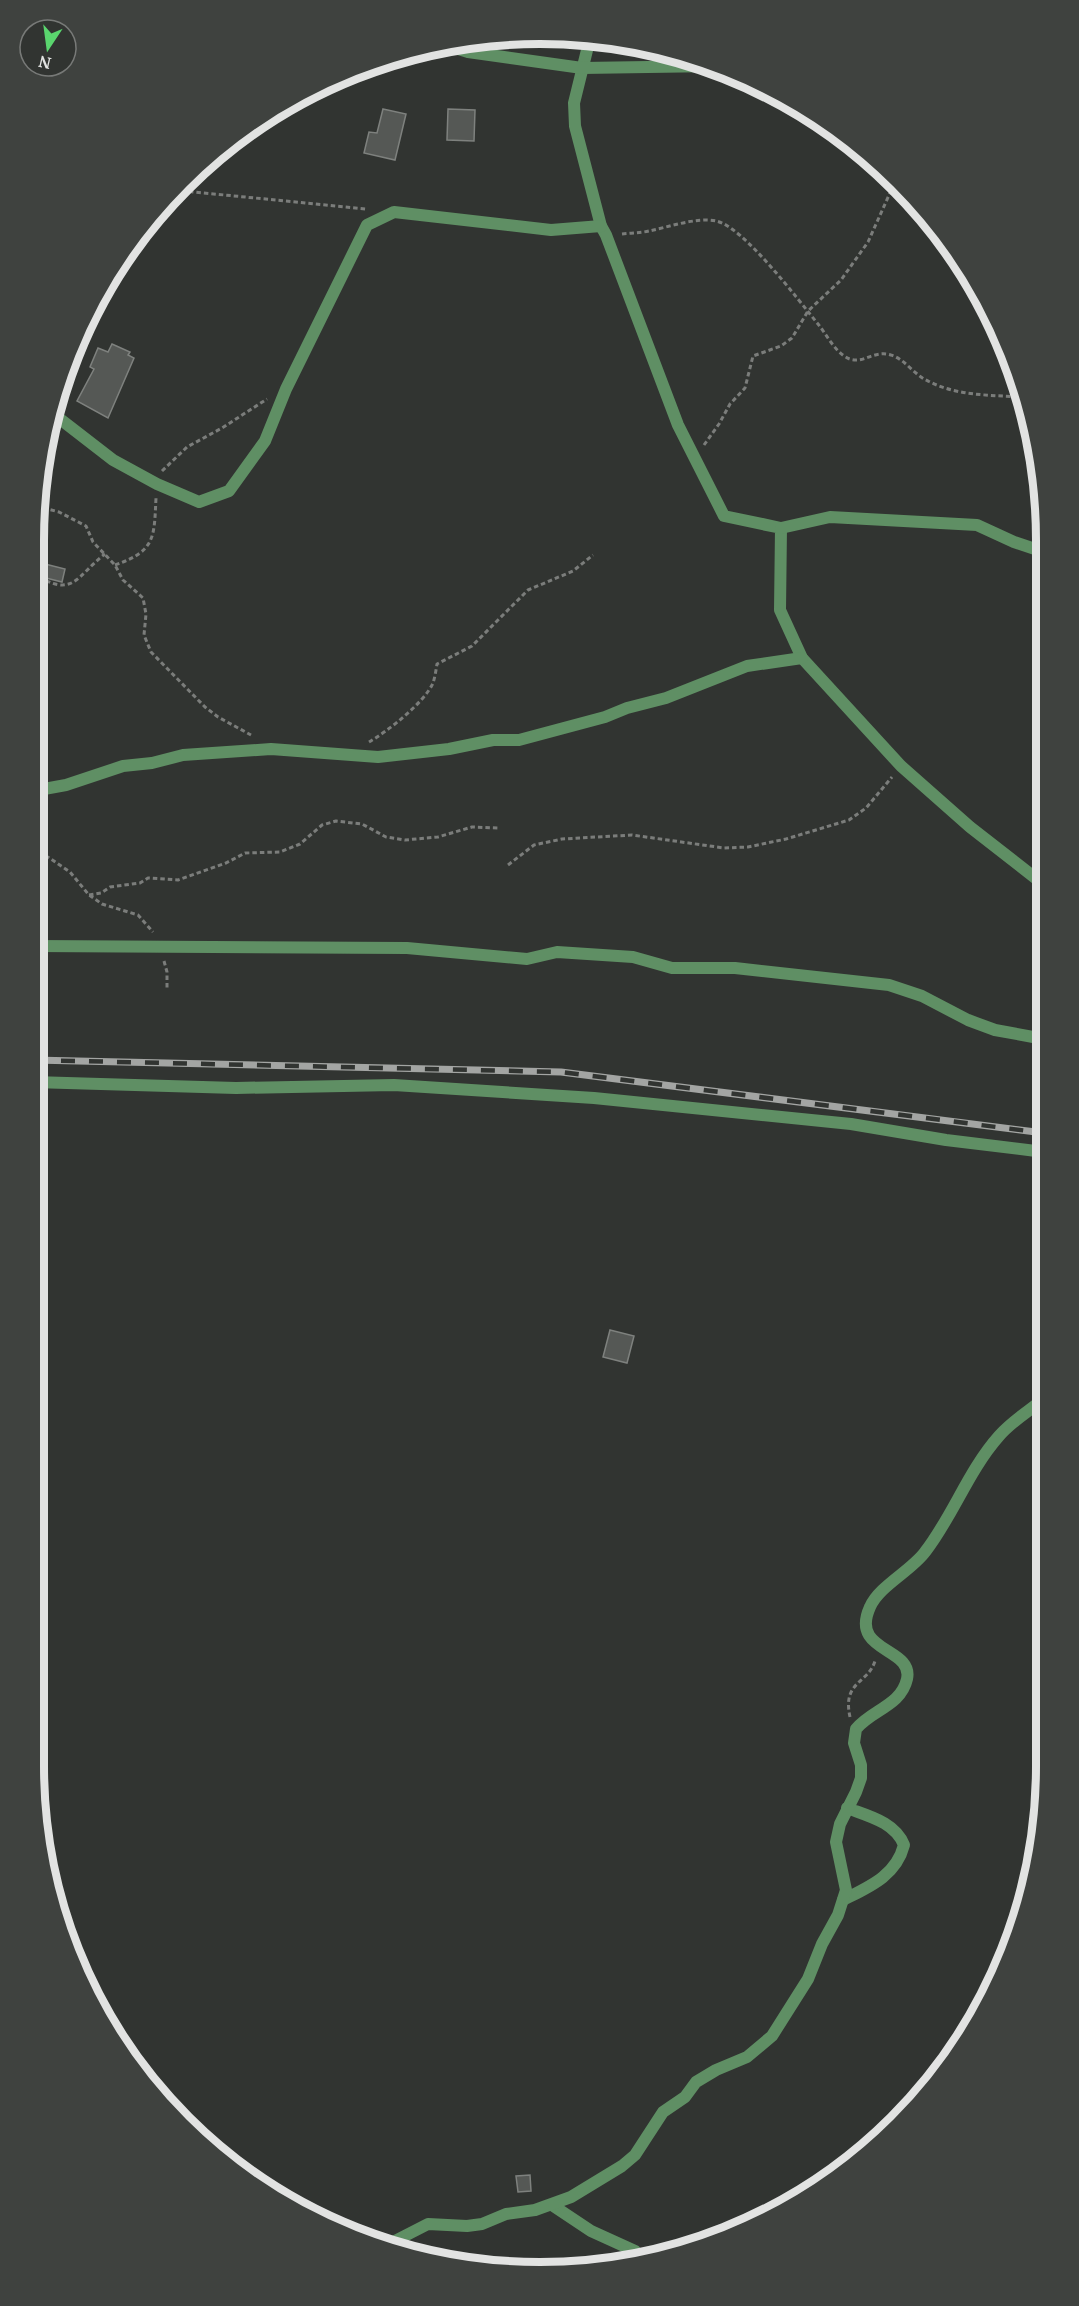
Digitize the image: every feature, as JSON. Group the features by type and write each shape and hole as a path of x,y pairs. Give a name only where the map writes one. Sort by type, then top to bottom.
{"street":[{"path":"588,46 574,104 575,126 603,231 675,416 724,516 781,528 830,517 977,525 1036,549"},
{"path":"462,50 582,68 688,66"},
{"path":"59,418 113,460 157,484 199,502 229,491 265,441 286,389 367,225 394,212 551,230 603,231"},
{"path":"781,528 780,610 802,658 901,766 970,827 1036,879"},
{"path":"44,789 66,785 123,766 152,763 183,755 271,749 378,757 449,749 493,740 519,740 666,698 747,666 802,658"},
{"path":"44,946 407,948 527,959 557,952 633,957 672,968 747,969 889,985 922,996 968,1020 994,1030 1036,1038"},
{"path":"44,1082 236,1088 394,1085 594,1098 851,1124 946,1140 1036,1151"},
{"path":"395,2241 428,2224 467,2226 482,2224 506,2214 535,2210 571,2197 622,2166 635,2155 663,2112 685,2097 696,2082 716,2070 747,2057 772,2036 808,1979 846,1890 836,1842 840,1824 861,1778 861,1765 854,1743 856,1729 895,1700 907,1680 907,1669 904,1663 877,1645 868,1635 867,1622 870,1606 924,1553 976,1467 997,1438 1014,1421 1036,1405"},
{"path":"843,1900 888,1874 904,1845 892,1828 847,1809"},
{"path":"552,2205 591,2231 637,2253"}],"path":[{"path":"694,458 719,424 730,404 745,388 753,357 781,346 792,338 808,311 841,280 856,262 868,242 891,190"},
{"path":"187,191 394,212"},
{"path":"603,231 645,232 703,220 717,221 731,227 749,244 808,311 841,354 851,360 863,360 881,353 890,354 927,381 965,394 1015,398"},
{"path":"115,565 142,553 149,544 154,531 157,484 162,471 187,447 286,389"},
{"path":"45,508 58,512 86,526 93,542 115,565 123,580 143,598 146,614 144,635 151,652 211,712 271,749"},
{"path":"44,581 49,584 65,585 85,574 105,554"},
{"path":"350,754 381,736 408,713 433,683 437,663 472,646 528,590 573,571 593,555"},
{"path":"508,866 534,845 562,839 632,835 724,848 748,847 786,839 849,820 866,808 901,766"},
{"path":"89,895 101,893 110,887 140,883 148,878 178,880 226,863 245,853 280,852 300,844 322,825 336,821 362,824 386,837 405,840 438,837 472,827 499,828"},
{"path":"44,854 70,872 89,895 102,904 138,915 153,932 160,948 167,972 166,989"},
{"path":"856,1729 849,1712 850,1693 855,1684 874,1666 877,1645"}],"building":[{"path":"383,109 406,114 395,160 364,153 369,132 377,133"},
{"path":"448,109 475,110 474,141 447,140"},
{"path":"112,344 130,352 128,355 134,358 108,418 77,401 94,369 90,367 98,348 108,352"},
{"path":"45,564 65,569 62,582 44,578"},
{"path":"610,1330 634,1336 627,1363 603,1357"},
{"path":"530,2175 531,2191 518,2192 516,2176"}],"railway":[{"path":"44,1060 561,1072 1036,1132"}]}
